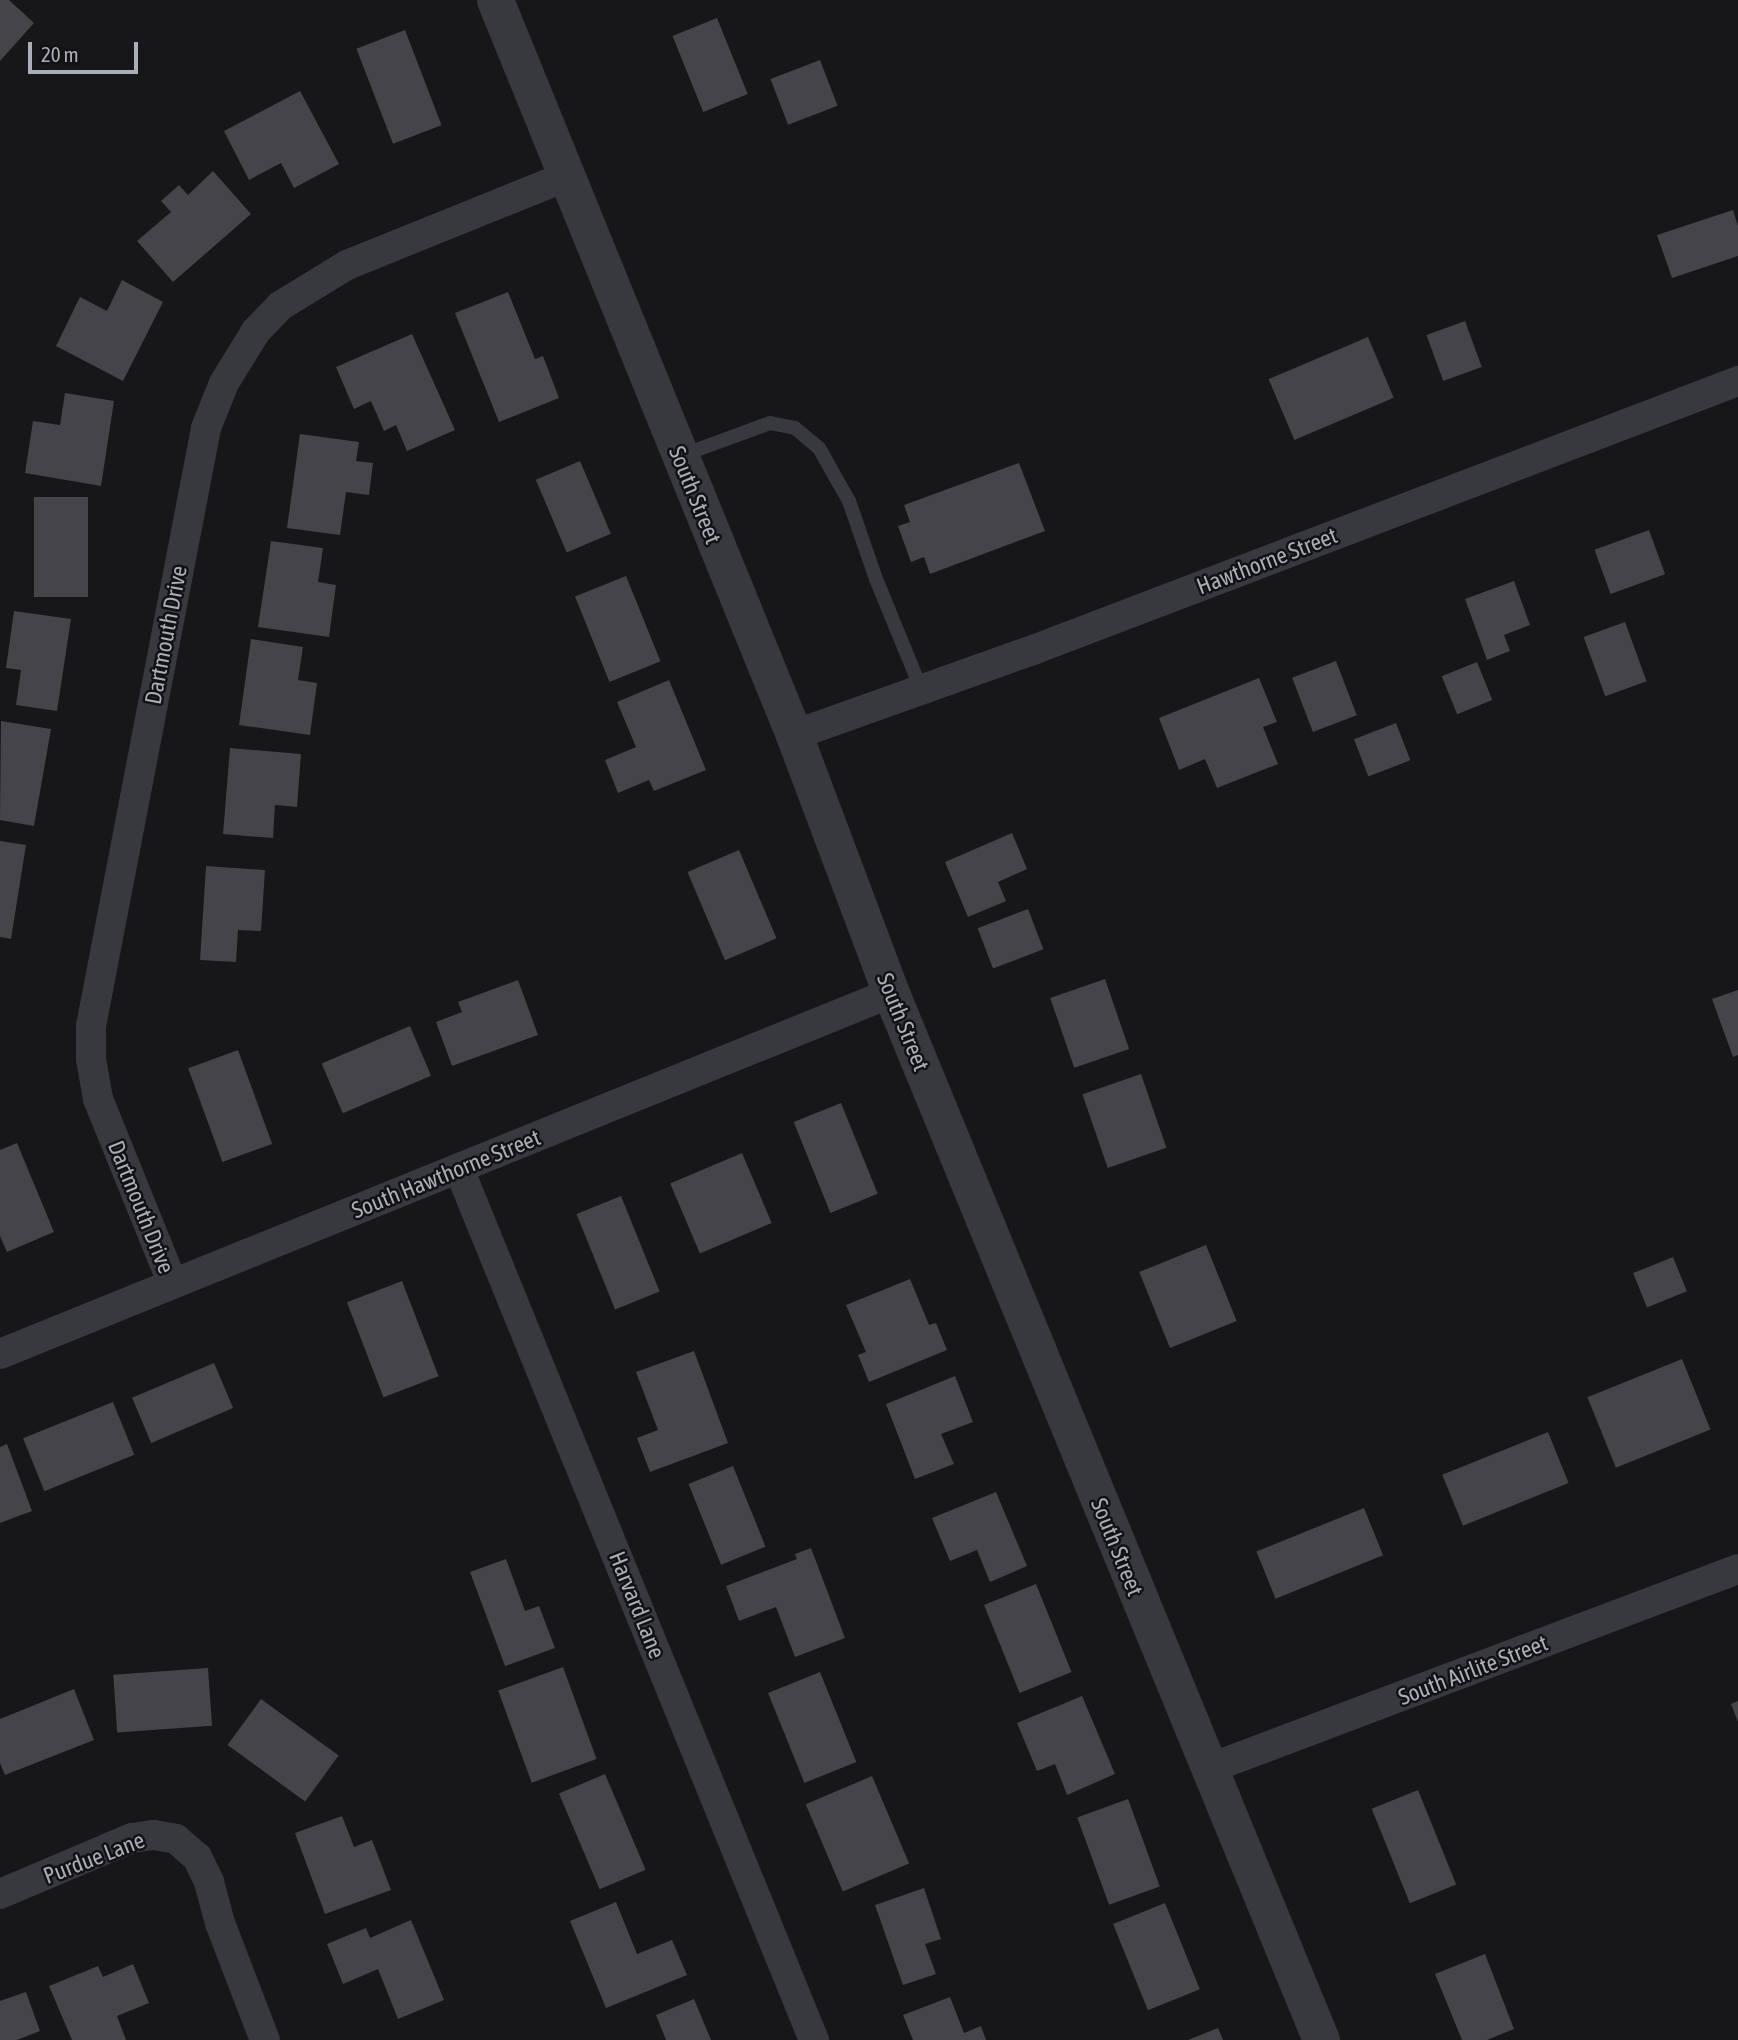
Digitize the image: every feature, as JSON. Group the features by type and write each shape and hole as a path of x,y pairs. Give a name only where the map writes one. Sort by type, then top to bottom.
{"street":[{"name":"South Street","path":"495,0 794,735 891,993 1321,2040"},
{"name":"Dartmouth Drive","path":"172,1282 98,1099 91,1059 91,1026 206,428 224,383 256,331 280,306 347,265 566,176"},
{"name":"Hawthorne Street","path":"794,735 922,691 1738,381"},
{"name":"South Hawthorne Street","path":"0,1354 172,1282 459,1169 891,993"},
{"name":"Harvard Lane","path":"459,1169 814,2040"},
{"name":"South Airlite Street","path":"1208,1769 1738,1569"},
{"name":"Purdue Lane","path":"0,1894 132,1838 154,1835 176,1839 197,1857 209,1882 220,1923 265,2040"}],"lane":[{"path":"679,457 770,423 795,428 819,448 849,501 876,579 922,691"}],"building":[{"path":"0,0 9,0 34,23 0,61"},
{"path":"717,18 748,94 703,112 672,36"},
{"path":"405,30 442,125 393,144 356,49"},
{"path":"820,60 838,106 788,125 771,79"},
{"path":"300,91 339,164 294,188 281,163 249,180 224,131"},
{"path":"213,171 251,214 173,282 137,241 171,212 161,201 179,185 188,195"},
{"path":"1733,210 1738,226 1738,256 1672,278 1657,235"},
{"path":"122,280 163,302 123,381 56,346 80,297 107,311"},
{"path":"508,292 535,359 543,356 559,398 499,422 455,313"},
{"path":"1465,321 1482,367 1443,381 1426,335"},
{"path":"412,334 455,430 407,451 396,425 384,431 371,401 354,409 336,367"},
{"path":"1368,337 1394,398 1294,440 1269,379"},
{"path":"65,393 114,401 101,486 25,473 33,421 60,425"},
{"path":"300,434 359,442 356,461 373,463 369,495 346,492 340,535 287,528"},
{"path":"580,461 611,534 567,552 536,480"},
{"path":"1019,463 1045,531 930,574 924,557 911,562 898,526 910,522 904,505"},
{"path":"34,497 88,497 88,597 34,597"},
{"path":"1649,530 1665,574 1611,594 1594,550"},
{"path":"271,541 323,548 318,582 336,585 329,637 258,627"},
{"path":"626,576 660,661 609,682 575,597"},
{"path":"1514,581 1530,625 1504,635 1510,651 1487,660 1465,599"},
{"path":"14,611 71,619 57,711 16,705 21,670 6,668"},
{"path":"1625,622 1647,681 1605,696 1584,637"},
{"path":"251,639 303,647 298,680 317,683 310,735 239,725"},
{"path":"1336,661 1357,715 1313,732 1292,678"},
{"path":"1477,662 1492,700 1457,714 1442,676"},
{"path":"1259,678 1277,722 1263,727 1278,764 1217,788 1205,759 1179,770 1159,718"},
{"path":"669,680 706,770 654,791 649,780 618,793 605,760 636,747 617,702"},
{"path":"1,721 51,729 34,826 0,820"},
{"path":"1396,723 1410,760 1368,776 1354,739"},
{"path":"230,748 301,754 297,807 275,805 273,838 223,834"},
{"path":"1012,833 1027,869 998,882 1006,901 968,917 945,862"},
{"path":"0,841 26,845 11,939 0,937"},
{"path":"739,850 777,938 725,960 687,872"},
{"path":"206,866 265,870 261,931 238,930 236,962 200,960"},
{"path":"1028,909 1043,949 993,968 978,928"},
{"path":"1105,979 1129,1049 1074,1068 1050,998"},
{"path":"518,980 538,1035 452,1066 436,1022 462,1012 458,1002"},
{"path":"1738,990 1738,1055 1733,1057 1712,999"},
{"path":"410,1026 431,1076 343,1113 322,1064"},
{"path":"238,1050 272,1144 222,1162 188,1068"},
{"path":"1141,1074 1166,1148 1108,1168 1082,1094"},
{"path":"841,1103 878,1194 830,1213 794,1122"},
{"path":"17,1143 54,1232 7,1252 0,1236 0,1150"},
{"path":"742,1153 772,1223 700,1253 670,1183"},
{"path":"621,1196 660,1291 615,1309 576,1214"},
{"path":"1206,1245 1237,1321 1170,1348 1139,1272"},
{"path":"1673,1257 1687,1291 1647,1307 1633,1273"},
{"path":"910,1279 929,1325 936,1323 947,1350 869,1382 858,1355 866,1352 846,1305"},
{"path":"402,1281 439,1376 383,1397 347,1302"},
{"path":"694,1351 728,1443 650,1472 637,1438 658,1430 636,1372"},
{"path":"1682,1359 1710,1429 1616,1468 1587,1397"},
{"path":"214,1363 233,1408 151,1443 132,1398"},
{"path":"955,1376 973,1422 941,1434 954,1464 915,1479 886,1404"},
{"path":"113,1402 134,1455 44,1491 23,1438"},
{"path":"1548,1432 1569,1483 1463,1526 1442,1475"},
{"path":"7,1444 32,1511 0,1523 0,1447"},
{"path":"733,1466 766,1547 721,1565 688,1484"},
{"path":"996,1492 1027,1566 990,1582 977,1550 950,1561 932,1518"},
{"path":"1364,1508 1383,1555 1276,1599 1256,1551"},
{"path":"811,1548 845,1638 795,1657 776,1607 739,1621 726,1586 797,1559 795,1554"},
{"path":"506,1559 525,1611 539,1606 555,1648 505,1666 470,1572"},
{"path":"1036,1584 1072,1672 1020,1693 984,1605"},
{"path":"563,1667 597,1759 532,1783 498,1691"},
{"path":"208,1668 212,1726 117,1732 113,1675"},
{"path":"820,1672 856,1762 804,1783 768,1693"},
{"path":"74,1689 94,1740 5,1775 0,1763 0,1719"},
{"path":"1082,1696 1115,1774 1067,1795 1055,1764 1037,1771 1017,1723"},
{"path":"261,1699 339,1755 305,1802 227,1745"},
{"path":"1738,1701 1738,1722 1731,1704"},
{"path":"605,1774 646,1870 600,1889 559,1794"},
{"path":"872,1776 909,1863 843,1892 806,1804"},
{"path":"1418,1790 1456,1885 1410,1903 1372,1809"},
{"path":"1128,1799 1160,1886 1109,1905 1077,1817"},
{"path":"342,1816 354,1847 372,1840 391,1890 325,1914 295,1833"},
{"path":"924,1888 941,1939 925,1944 936,1974 903,1985 875,1905"},
{"path":"616,1902 637,1954 672,1940 687,1975 606,2008 570,1921"},
{"path":"1165,1903 1200,1989 1148,2010 1113,1924"},
{"path":"411,1920 444,2000 398,2019 378,1969 343,1984 327,1944 366,1928 370,1938"},
{"path":"1485,1954 1514,2029 1487,2040 1462,2040 1435,1974"},
{"path":"133,1964 149,2003 117,2016 126,2040 72,2040 49,1986 98,1966 103,1977"},
{"path":"26,1992 40,2031 17,2040 0,2040 0,2001"},
{"path":"950,1997 964,2033 981,2026 986,2040 913,2040 903,2015"},
{"path":"694,1999 711,2040 666,2040 656,2015"},
{"path":"1218,2028 1223,2040 1188,2040"}]}
